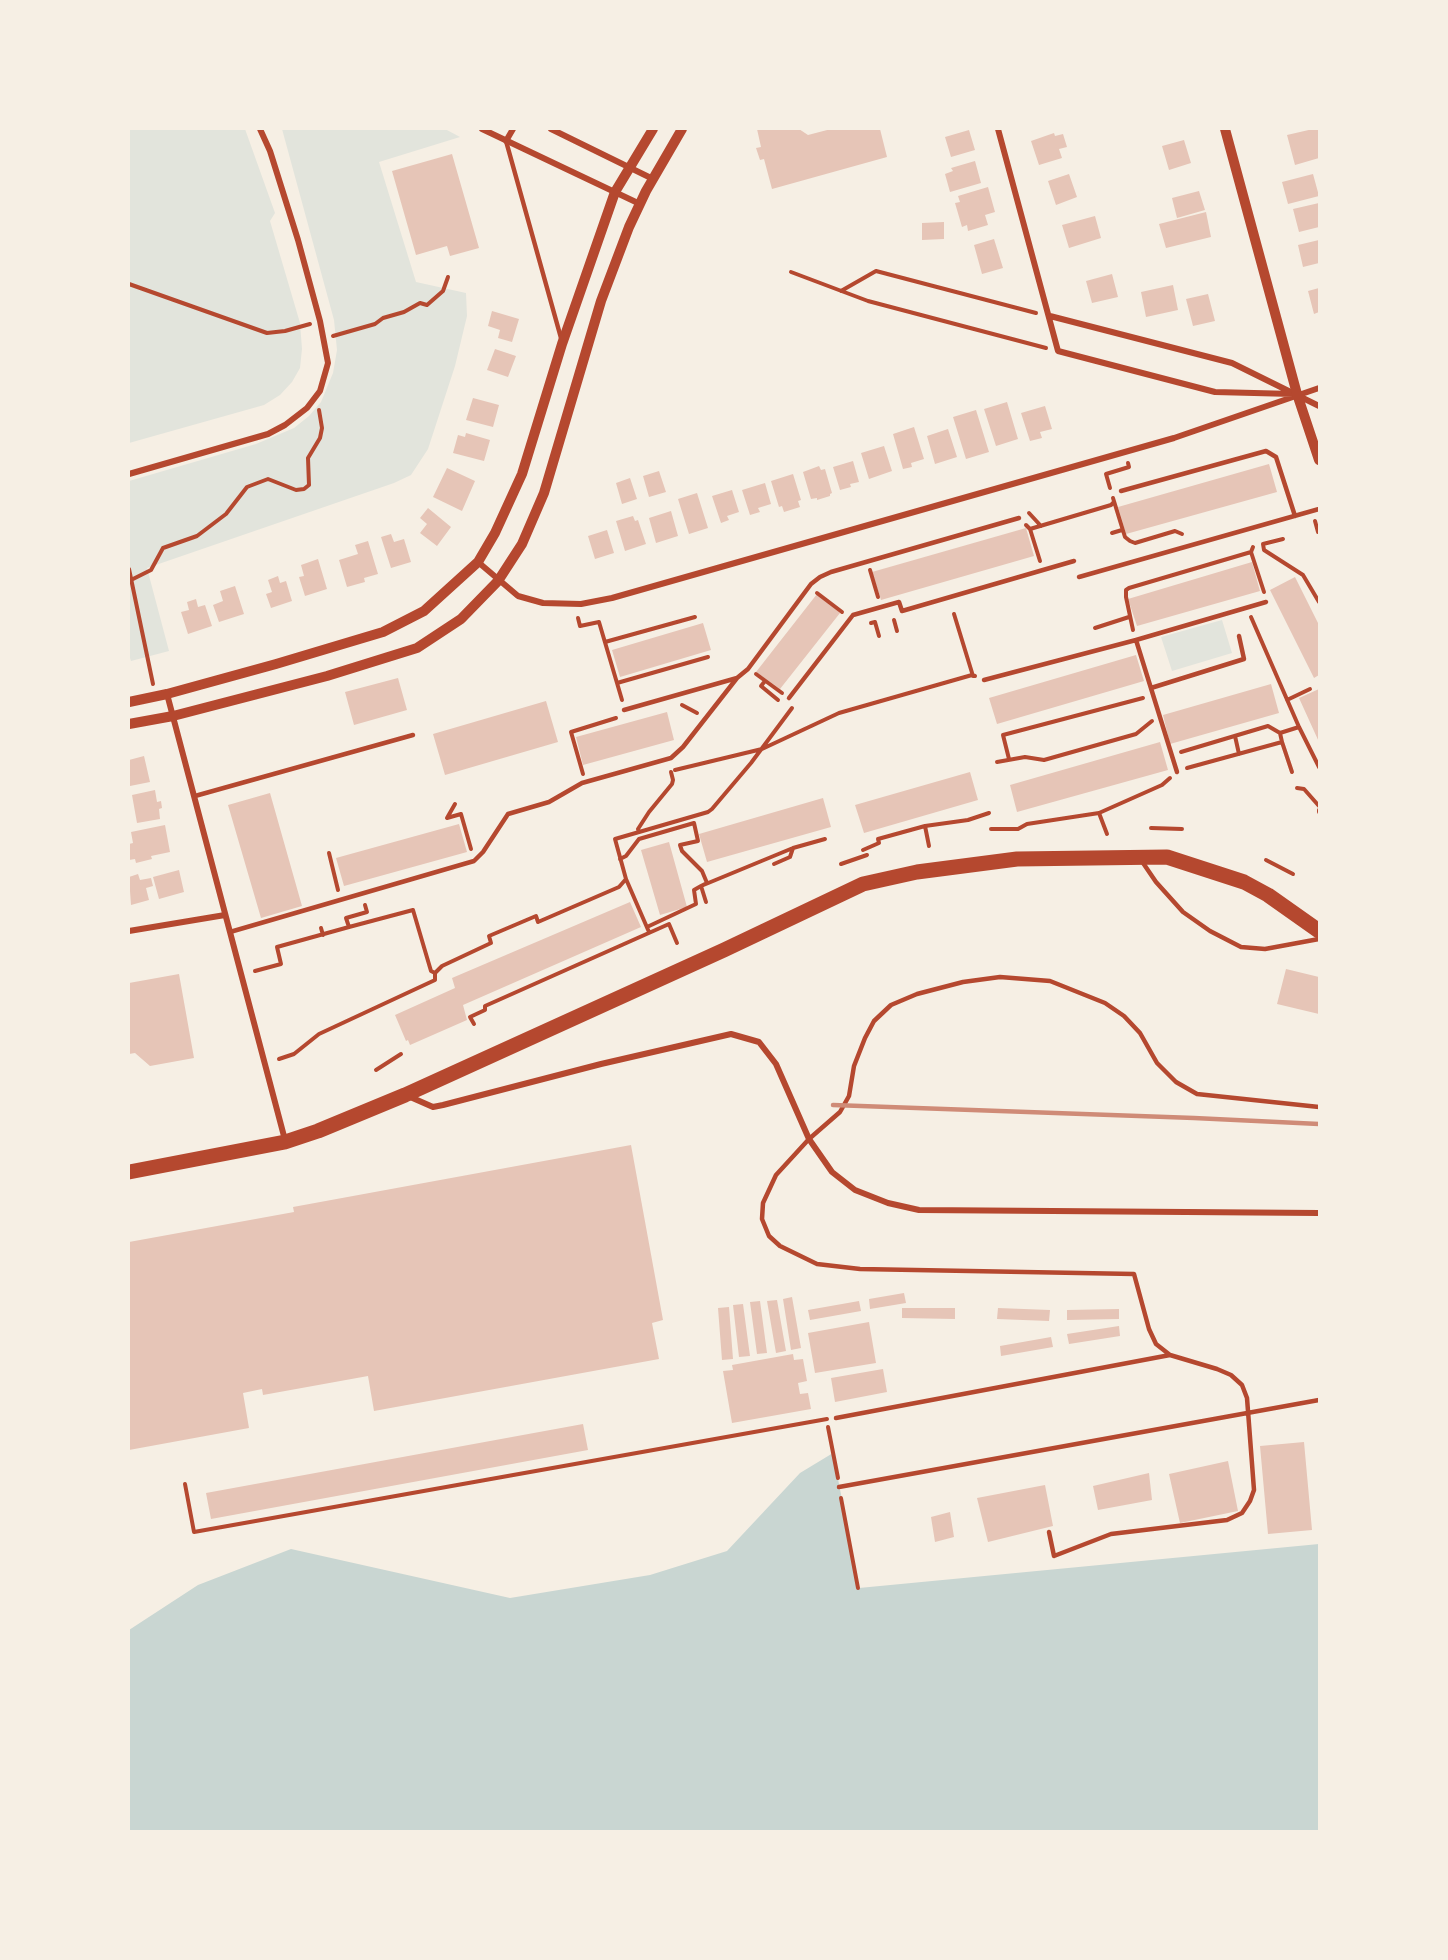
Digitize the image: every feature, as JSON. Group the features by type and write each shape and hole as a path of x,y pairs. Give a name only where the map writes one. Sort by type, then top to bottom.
{"main road":[{"path":"129,1172 285,1142 318,1131 405,1095 863,884 917,872 1017,859 1167,857 1244,882 1268,895 1319,931"}],"street":[{"path":"129,474 268,434 285,425 307,408 320,391 328,363 320,321 298,240 270,151 260,129"},
{"path":"482,129 640,204"},
{"path":"506,141 513,129"},
{"path":"551,129 653,179"},
{"path":"129,702 167,694 383,632 424,611 478,562 495,533 522,474 562,344 615,192 652,129"},
{"path":"129,724 173,716 327,676 417,648 461,619 498,581 522,544 544,493 601,301 640,204 682,129"},
{"path":"998,129 1058,351 1215,392 1298,394"},
{"path":"1225,129 1298,394 1319,460"},
{"path":"1050,316 1232,363 1319,406"},
{"path":"478,562 518,596 543,603 580,604 612,598 1174,438 1319,388"},
{"path":"167,694 285,1142"},
{"path":"129,931 225,915"},
{"path":"405,1095 433,1107 443,1106 602,1064 731,1034 759,1042 776,1064 809,1138 832,1172 855,1190 888,1203 919,1210 1319,1213"}],"lane":[{"path":"506,141 562,344"},
{"path":"1121,491 1266,451 1276,457 1295,516"},
{"path":"1079,577 1319,509"},
{"path":"230,932 474,861 483,852 508,814 549,802 582,783 671,758 683,747 737,678 748,669 809,587 820,577 1019,518"},
{"path":"789,698 853,615 899,602 902,611 1074,561"},
{"path":"984,680 1136,640 1266,602"},
{"path":"1151,688 1244,659 1239,636"},
{"path":"1136,640 1177,772"},
{"path":"624,710 737,678"},
{"path":"195,796 413,735"},
{"path":"1140,858 1156,882 1183,912 1210,931 1241,947 1265,949 1319,939"},
{"path":"1170,1355 1156,1344 1149,1329 1134,1274 860,1269 817,1264 780,1246 769,1236 762,1219 763,1203 776,1175 809,1138 840,1112 849,1096 854,1066 874,1021 891,1005 917,994 963,982 1000,977 1050,981 1105,1003 1124,1016 1140,1033 1157,1063 1176,1082 1197,1094 1319,1107"},
{"path":"836,1418 1170,1355 1231,1375 1242,1385 1247,1398 1254,1490 1250,1502 1242,1513 1227,1520 1111,1534 1054,1557 1049,1532"},
{"path":"839,1487 1319,1400"}],"path":[{"path":"841,291 876,271 1050,316"},
{"path":"791,272 868,301 1058,351"},
{"path":"323,339 375,324 383,318 404,312 420,303 427,305 444,291 448,277"},
{"path":"129,284 267,333 285,331 320,321"},
{"path":"131,580 151,570 163,548 197,536 226,514 247,487 268,479 296,490 309,485 308,458 320,438 322,428 320,413 313,400"},
{"path":"1112,494 1106,474 1129,467"},
{"path":"1030,529 1111,505 1121,491"},
{"path":"1116,509 1125,537 1135,543 1175,531 1182,534"},
{"path":"1019,518 1030,529 1036,551"},
{"path":"1035,518 1041,526"},
{"path":"1112,533 1122,530"},
{"path":"1283,539 1263,544 1264,550 1303,575 1319,602"},
{"path":"1131,625 1126,590 1252,550 1263,591"},
{"path":"129,569 152,676 154,697"},
{"path":"872,574 877,592"},
{"path":"809,587 842,612"},
{"path":"639,832 638,829 649,812 672,784 673,780 669,772 762,748 839,713 972,675 954,614"},
{"path":"605,642 695,616"},
{"path":"1251,616 1299,727 1319,766"},
{"path":"1095,628 1129,617"},
{"path":"578,618 580,626 599,622 626,715 571,732 580,766"},
{"path":"865,625 875,622 879,636"},
{"path":"617,682 708,657"},
{"path":"758,675 776,689"},
{"path":"765,681 761,686 765,691"},
{"path":"1287,700 1310,688"},
{"path":"1009,759 1003,735 1153,695"},
{"path":"649,932 626,879 615,838 708,812 762,748 797,701"},
{"path":"680,704 705,718"},
{"path":"997,762 1025,757 1044,760 1136,734 1159,715"},
{"path":"1180,752 1268,726 1280,733 1292,772"},
{"path":"1280,733 1299,727"},
{"path":"1234,736 1239,753"},
{"path":"1177,772 1282,742"},
{"path":"991,829 1018,829 1027,824 1099,813 1137,794 1162,785"},
{"path":"1297,788 1304,789 1319,809"},
{"path":"455,804 447,818 461,814 466,832"},
{"path":"863,850 879,843 878,839 925,826 968,820 989,813"},
{"path":"1099,813 1107,834"},
{"path":"620,859 626,856 639,839 694,823 698,841 680,845 682,851 702,871 707,883"},
{"path":"925,826 929,846"},
{"path":"1151,828 1182,829"},
{"path":"647,927 696,903 694,890 707,883 793,848 825,840"},
{"path":"774,864 790,857 793,848"},
{"path":"329,853 336,881"},
{"path":"841,864 867,855"},
{"path":"1266,860 1293,874"},
{"path":"279,1059 294,1054 319,1034 435,980 435,973 442,966 491,943 489,936 536,916 538,922 620,887 626,879"},
{"path":"701,886 706,902"},
{"path":"349,927 346,918 367,912 365,904"},
{"path":"255,971 281,964 277,947 413,910 431,971 435,973"},
{"path":"474,1024 470,1017 485,1010 485,1006 649,932 669,924 677,942"},
{"path":"321,928 323,935"},
{"path":"376,1070 401,1054"},
{"path":"185,1484 194,1532 827,1419 858,1588"}],"shaded area":[{"path":"129,129 245,129 275,213 270,221 300,323 302,349 300,368 292,382 280,395 264,405 129,443"},
{"path":"282,129 445,129 460,137 379,162 416,282 466,293 467,316 455,366 428,449 411,475 394,483 147,568 169,651 131,661 129,655 129,481 256,444 294,428 321,402 333,373 337,350 334,320"},
{"path":"1222,620 1232,653 1172,671 1161,637"},
{"path":"833,1453 859,1588 1319,1544 1319,1831 129,1831 129,1630 198,1585 291,1549 510,1598 650,1575 727,1551 800,1473"}],"building":[{"path":"757,129 799,129 808,135 831,129 880,129 887,157 772,189 764,159 760,160 756,148 761,147"},
{"path":"1319,129 1319,158 1295,165 1287,135"},
{"path":"969,130 975,150 951,157 945,137"},
{"path":"1054,133 1055,136 1063,134 1067,147 1059,149 1062,158 1039,165 1031,141"},
{"path":"1184,140 1191,163 1169,170 1162,146"},
{"path":"452,154 479,248 450,256 447,246 416,255 392,171"},
{"path":"975,161 981,183 950,192 945,174 953,171 951,168"},
{"path":"1069,174 1077,197 1056,205 1048,181"},
{"path":"1313,174 1319,196 1288,204 1282,182"},
{"path":"988,187 995,212 985,215 988,225 968,231 967,225 962,227 955,203 960,202 958,196"},
{"path":"1199,191 1205,210 1177,218 1172,198"},
{"path":"1319,203 1319,227 1299,232 1293,209"},
{"path":"1206,212 1211,237 1166,248 1159,224"},
{"path":"1095,216 1101,238 1069,248 1062,225"},
{"path":"944,222 944,239 922,240 922,223"},
{"path":"994,239 1003,268 982,274 974,245"},
{"path":"1319,240 1319,263 1303,267 1298,245"},
{"path":"1112,274 1118,297 1092,303 1086,281"},
{"path":"1173,285 1178,310 1146,317 1141,292"},
{"path":"1319,288 1319,312 1314,314 1308,291"},
{"path":"1208,294 1215,321 1193,326 1186,299"},
{"path":"492,311 519,319 512,342 498,338 500,330 488,326"},
{"path":"495,349 516,356 508,377 487,370"},
{"path":"473,398 499,405 493,427 466,420"},
{"path":"1007,402 1018,439 996,446 984,409"},
{"path":"1045,406 1052,429 1040,432 1042,438 1030,441 1021,413"},
{"path":"976,410 989,452 966,459 953,417"},
{"path":"914,427 924,459 911,463 912,467 903,469 893,434"},
{"path":"948,429 957,457 935,464 927,436"},
{"path":"466,433 490,440 484,461 453,453 458,435 465,437"},
{"path":"884,446 892,471 869,479 861,453"},
{"path":"853,461 859,482 840,490 833,467"},
{"path":"1269,464 1277,492 1126,534 1118,507"},
{"path":"819,466 821,470 825,469 832,493 830,496 817,500 817,498 811,499 803,472"},
{"path":"447,468 475,481 462,511 433,497"},
{"path":"659,471 666,492 649,497 643,476"},
{"path":"793,474 801,500 798,501 800,507 784,512 782,506 779,507 771,481"},
{"path":"630,478 637,499 622,504 616,483"},
{"path":"765,483 771,504 758,508 760,512 750,515 742,490"},
{"path":"732,490 739,512 727,516 729,520 721,523 712,496"},
{"path":"697,493 708,528 689,534 678,499"},
{"path":"428,508 451,527 437,546 420,533 427,524 420,518"},
{"path":"671,511 678,536 656,543 649,518"},
{"path":"633,516 635,521 638,520 646,544 625,551 616,521"},
{"path":"1026,528 1034,556 881,600 872,572"},
{"path":"607,530 614,553 595,559 588,536"},
{"path":"391,534 394,542 404,539 411,562 391,568 381,537"},
{"path":"368,541 378,574 364,578 365,582 347,587 339,560 358,554 355,545"},
{"path":"318,559 327,589 305,596 299,577 304,576 301,565"},
{"path":"1252,562 1260,591 1137,626 1128,599"},
{"path":"278,576 280,583 286,581 292,601 271,608 266,594 272,592 268,580"},
{"path":"1295,577 1319,625 1319,675 1314,678 1270,590"},
{"path":"235,586 244,614 219,622 213,605 223,601 220,591"},
{"path":"817,594 840,613 780,689 756,672"},
{"path":"196,599 198,607 205,605 212,626 188,634 181,612 189,610 187,602"},
{"path":"703,623 711,650 620,677 612,650"},
{"path":"1136,655 1144,681 997,724 989,698"},
{"path":"398,678 407,710 354,725 345,692"},
{"path":"1271,684 1279,713 1170,744 1163,715"},
{"path":"1319,689 1319,742 1299,698"},
{"path":"546,701 558,742 445,775 433,734"},
{"path":"667,712 674,740 583,765 576,737"},
{"path":"1160,742 1168,770 1017,812 1010,785"},
{"path":"144,756 150,782 130,786 129,760"},
{"path":"970,772 978,800 864,833 855,805"},
{"path":"155,790 157,802 161,801 160,819 137,823 132,795"},
{"path":"270,793 302,906 261,918 228,805"},
{"path":"823,798 831,827 707,862 699,834"},
{"path":"459,824 467,852 344,886 336,858"},
{"path":"165,825 170,852 151,856 152,859 136,863 135,859 129,860 129,844 133,843 131,832"},
{"path":"669,842 687,907 660,915 641,850"},
{"path":"179,870 184,892 159,899 153,877"},
{"path":"138,874 140,880 151,878 153,886 146,888 149,900 131,905 129,877"},
{"path":"630,902 641,927 463,1005 467,1020 410,1045 408,1040 406,1041 395,1015 455,988 452,978"},
{"path":"1286,969 1319,977 1319,1014 1277,1004"},
{"path":"179,974 194,1058 150,1066 135,1053 129,1054 129,983"},
{"path":"631,1145 663,1320 652,1323 659,1359 374,1411 368,1376 263,1395 262,1389 243,1393 249,1428 129,1450 129,1242 294,1212 293,1207"},
{"path":"904,1293 906,1303 870,1309 869,1299"},
{"path":"792,1297 801,1348 791,1350 783,1299"},
{"path":"777,1300 786,1351 776,1353 767,1301"},
{"path":"760,1301 767,1353 757,1354 750,1302"},
{"path":"859,1301 861,1311 810,1320 808,1310"},
{"path":"743,1304 750,1356 739,1357 733,1305"},
{"path":"729,1307 733,1359 722,1360 718,1308"},
{"path":"902,1308 955,1308 955,1319 902,1318"},
{"path":"998,1308 1050,1310 1049,1321 997,1319"},
{"path":"1119,1309 1119,1319 1067,1320 1067,1310"},
{"path":"869,1322 876,1363 815,1373 808,1333"},
{"path":"1119,1326 1120,1336 1069,1344 1067,1334"},
{"path":"1051,1337 1053,1347 1001,1356 1000,1346"},
{"path":"793,1354 794,1360 803,1359 807,1381 798,1383 800,1394 808,1393 811,1409 732,1423 723,1371 733,1370 732,1365"},
{"path":"883,1369 887,1392 835,1402 831,1378"},
{"path":"583,1424 588,1450 211,1519 206,1493"},
{"path":"1304,1442 1312,1530 1268,1534 1260,1446"},
{"path":"1228,1461 1238,1511 1180,1523 1169,1474"},
{"path":"1149,1473 1152,1500 1098,1510 1093,1486"},
{"path":"1045,1485 1053,1526 988,1542 977,1498"},
{"path":"950,1512 954,1537 935,1542 931,1517"}],"railway":[{"path":"833,1105 1319,1124"}]}
